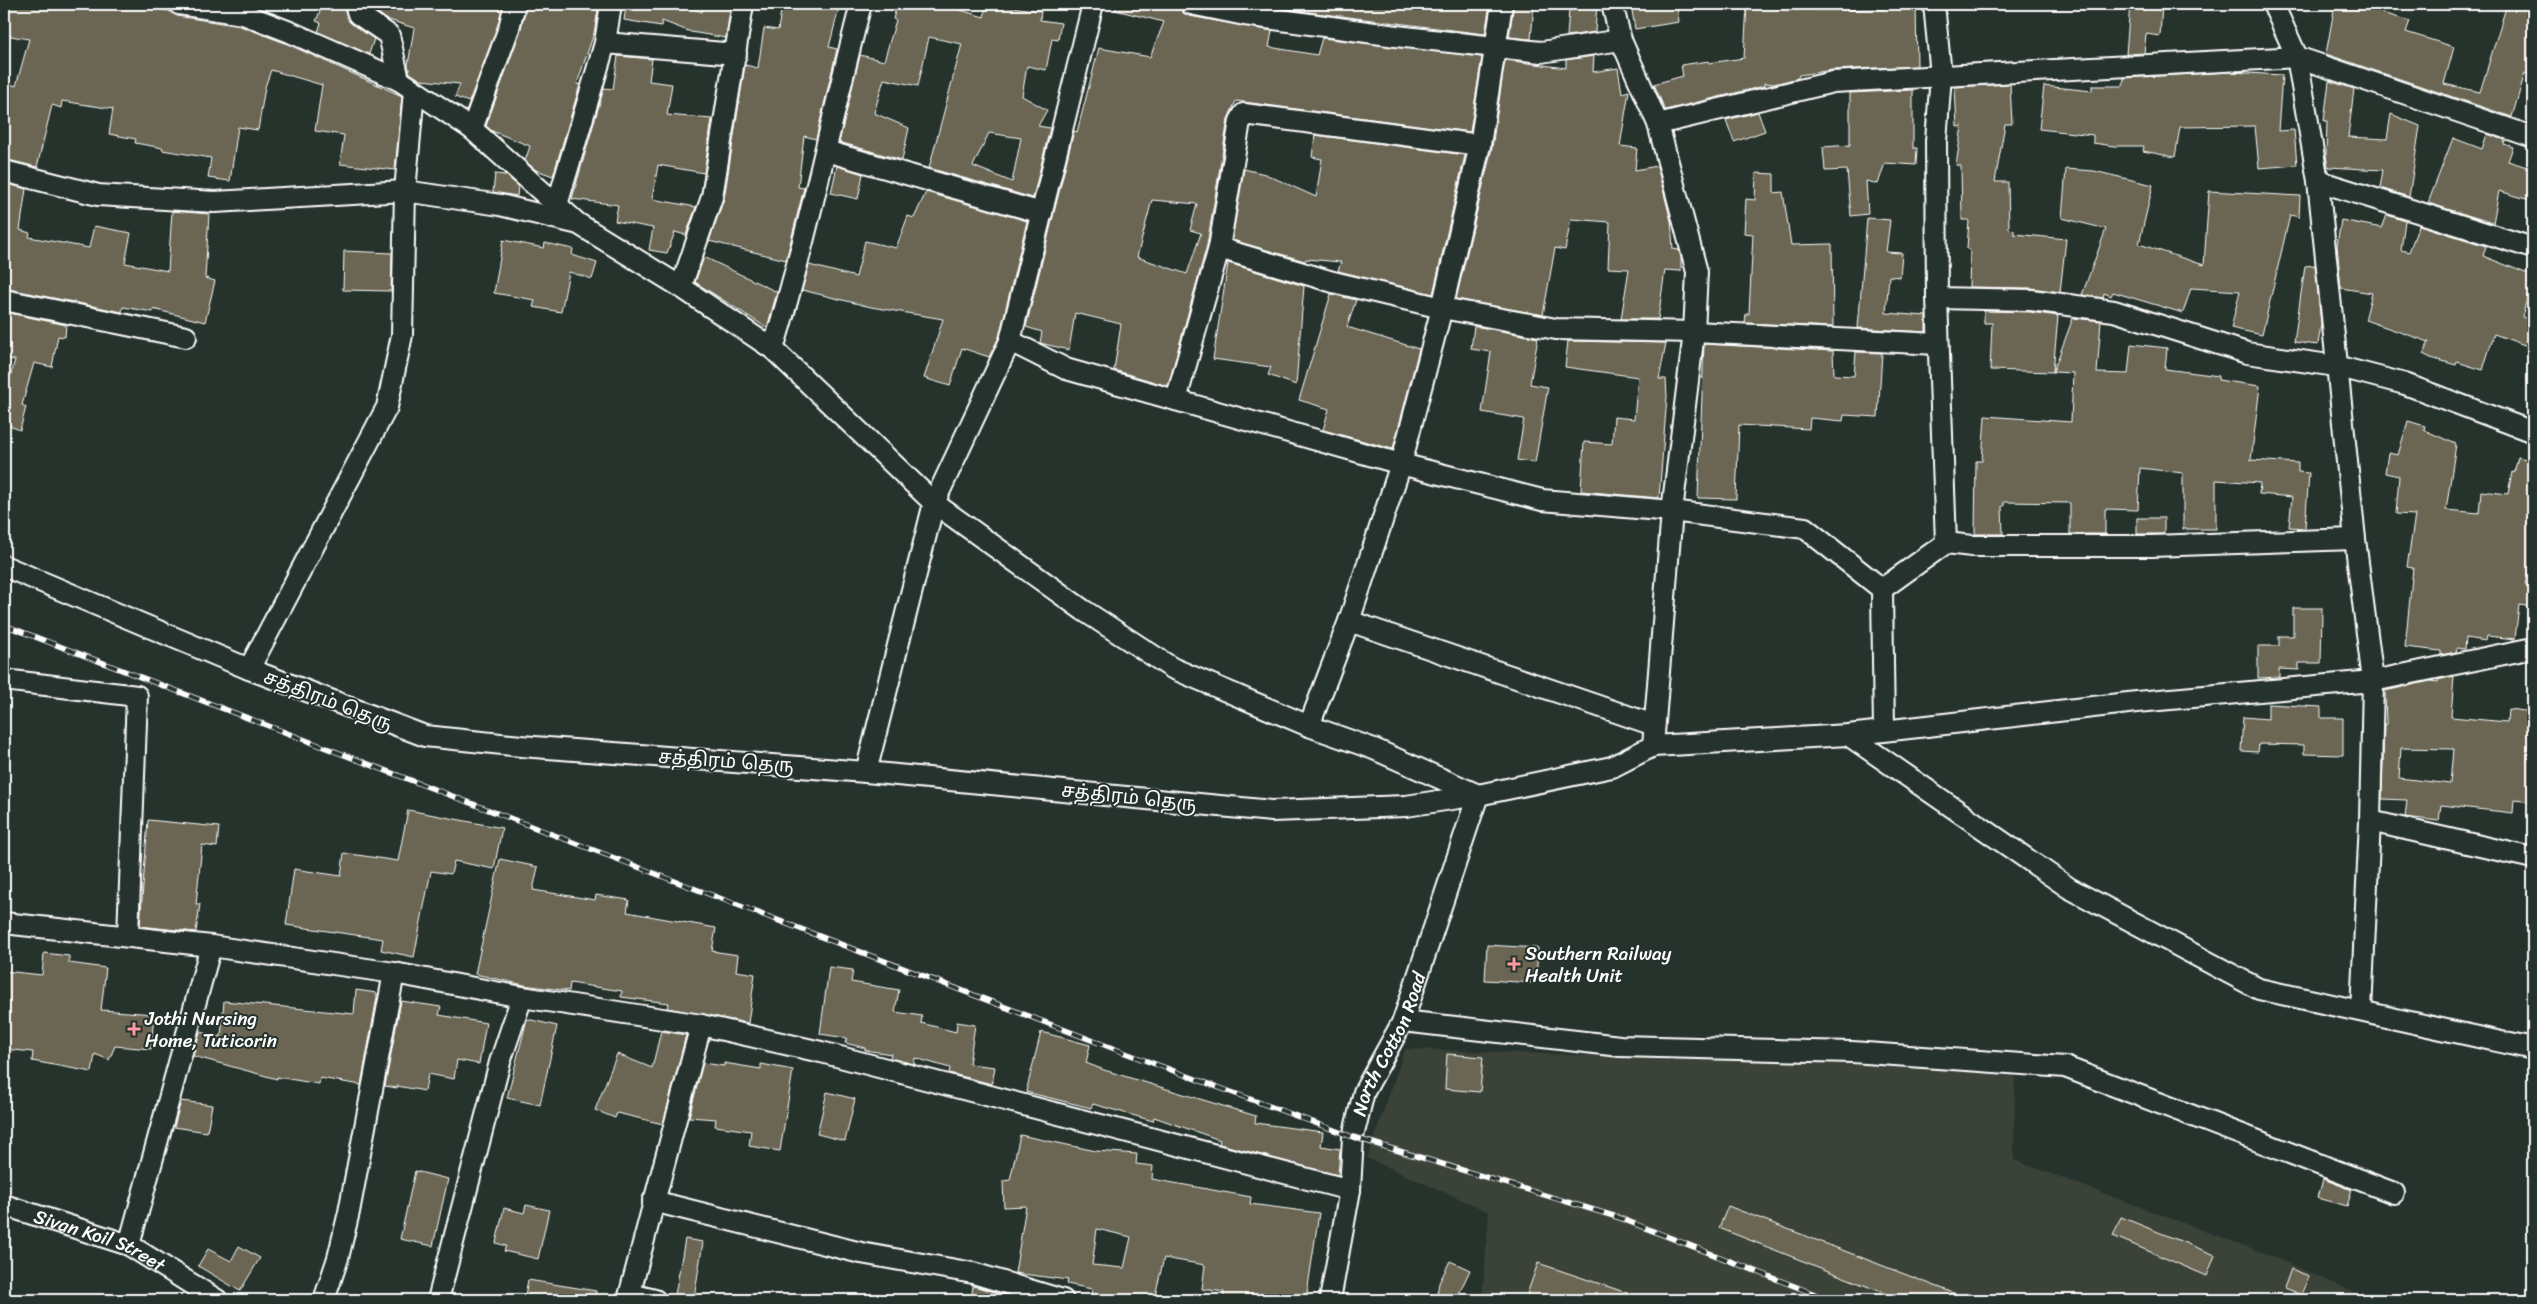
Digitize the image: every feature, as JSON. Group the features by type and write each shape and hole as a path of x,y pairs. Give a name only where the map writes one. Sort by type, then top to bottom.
{"street":[{"path":"180,4 243,14 290,32 406,86 472,129 578,223 681,287 773,350 934,503 1083,610 1172,668 1309,726 1374,749 1478,795"},
{"path":"249,669 387,407 402,335 406,86 389,35 358,14 354,4"},
{"path":"472,129 509,28 515,4"},
{"path":"557,204 605,43 611,4"},
{"path":"681,287 712,197 743,4"},
{"path":"773,350 798,267 826,151 832,114 861,4"},
{"path":"866,772 934,503 1010,341 1093,4"},
{"path":"1191,4 1245,16 1541,52 1621,40"},
{"path":"1309,726 1349,621 1401,464 1442,308 1480,145 1502,4"},
{"path":"1612,4 1621,40 1658,124 1698,272 1694,332 1672,511 1653,746 1848,735 2137,702 2373,681 2533,648"},
{"path":"1934,4 1940,75 1936,141 1936,298 1946,543"},
{"path":"2273,4 2297,57 2318,181 2355,539 2373,681 2370,821 2361,1011"},
{"path":"605,43 736,54"},
{"path":"1658,124 1833,82 2297,57 2533,137"},
{"path":"1176,400 1219,248 1240,121 1244,114 1250,113 1480,145"},
{"path":"826,151 1042,213"},
{"path":"4,172 98,195 215,202 405,191 500,205 578,223"},
{"path":"2318,181 2533,248"},
{"path":"1219,248 1333,282 1442,308 1556,329 1694,332 1938,344"},
{"path":"1936,298 2031,300 2114,311 2248,353 2336,366 2405,384 2533,432"},
{"path":"4,300 186,336"},
{"path":"1010,341 1066,369 1401,464 1542,500 1672,511 1806,528 1882,589"},
{"path":"1882,589 1946,543 1972,546 2152,546 2355,539"},
{"name":"சத்திரம் தெரு","path":"4,566 249,669 425,736 521,746 866,772 1272,812 1406,806 1478,795 1612,767 1653,746"},
{"path":"1882,589 1884,731"},
{"path":"1349,621 1654,725"},
{"path":"4,680 137,696 128,936"},
{"path":"1848,735 2069,888 2259,989 2533,1049"},
{"name":"North Cotton Road","path":"1330,1300 1350,1190 1353,1137 1364,1092 1403,1020 1478,795"},
{"path":"2370,821 2533,858"},
{"path":"4,923 212,946 394,972 522,998 701,1025 821,1052 1350,1190"},
{"path":"129,1245 212,946"},
{"path":"324,1300 338,1258 349,1212 394,972"},
{"path":"438,1300 498,1071 522,998"},
{"path":"1403,1020 1620,1046 1852,1052 2065,1067 2394,1193"},
{"path":"655,1300 629,1297 653,1200 701,1025"},
{"path":"653,1200 861,1253 972,1273 1063,1300"},
{"name":"Sivan Koil Street","path":"4,1204 129,1245 217,1300"}],"shaded area":[{"path":"1405,1049 2015,1070 2014,1160 2272,1256 2371,1300 1482,1300 1489,1212 1367,1158"}],"building":[{"path":"4,4 139,6 170,11 177,16 240,26 285,43 402,96 395,170 340,164 344,135 315,131 322,85 271,70 265,87 258,130 238,127 230,181 208,178 211,158 162,150 163,148 135,143 136,139 109,134 113,109 62,101 61,108 52,105 37,167 4,159 4,82 16,86 29,39 4,35"},
{"path":"323,4 343,4 351,23 374,39 369,54 318,32 321,23 316,21"},
{"path":"367,4 503,4 498,25 469,102 455,97 460,84 421,80 410,73 408,65 414,28 386,19"},
{"path":"527,4 599,4 594,33 577,84 580,85 553,176 536,170 525,161 530,146 492,131 486,126 520,32"},
{"path":"623,4 680,4 702,12 703,4 731,4 726,38 691,32 662,21 661,26 624,20 626,7"},
{"path":"782,4 840,4 829,47 837,49 816,139 804,136 798,187 804,188 786,260 709,241 724,199 745,65 758,68 764,28 778,30"},
{"path":"897,4 940,4 984,17 986,4 989,4 1041,11 1040,20 1061,23 1058,40 1052,39 1046,70 1027,66 1022,96 1047,110 1038,126 1050,128 1033,198 929,168 962,44 929,37 918,86 884,79 874,113 909,128 902,160 839,142 860,55 884,61 896,20 893,19","holes":["989,133 1021,138 1012,182 973,166"]},
{"path":"1116,4 1179,4 1183,13 1189,16 1272,31 1269,47 1317,55 1322,38 1482,57 1470,132 1236,101 1228,119 1207,245 1168,386 1114,370 1121,324 1075,313 1069,350 1040,343 1042,332 1026,327 1074,131 1077,132 1099,48 1150,57 1164,22 1115,10","holes":["1152,200 1197,204 1190,230 1201,233 1187,274 1137,257"]},
{"path":"1293,4 1490,4 1485,34 1292,10"},
{"path":"1514,4 1534,4 1531,39 1509,37"},
{"path":"1576,4 1597,4 1595,32 1567,36 1569,10 1575,10"},
{"path":"1631,4 1677,4 1679,22 1635,29"},
{"path":"1747,4 1818,4 1818,10 1884,9 1884,4 1916,4 1917,66 1832,70 1799,75 1798,78 1774,84 1764,83 1764,86 1665,110 1654,84 1683,76 1681,65 1744,58"},
{"path":"2130,4 2162,4 2160,36 2146,34 2144,53 2126,54"},
{"path":"2335,4 2367,6 2368,4 2385,4 2382,13 2410,21 2406,32 2454,47 2444,84 2480,92 2507,4 2533,4 2533,76 2525,73 2512,117 2326,54"},
{"path":"618,56 652,59 649,81 672,84 667,115 712,119 704,173 658,165 652,199 696,207 686,235 675,232 667,253 649,250 653,228 615,221 618,205 572,199 604,88 613,89"},
{"path":"1594,56 1593,72 1618,68 1622,93 1629,91 1620,146 1637,148 1635,170 1657,166 1671,221 1673,249 1679,250 1681,258 1681,271 1665,270 1658,319 1621,319 1629,269 1608,268 1610,222 1571,219 1565,250 1555,248 1543,315 1456,299 1492,148 1505,60 1566,68 1566,60"},
{"path":"2230,72 2282,75 2278,131 2294,130 2297,165 2259,168 2255,126 2180,127 2175,157 2143,151 2144,146 2114,146 2093,143 2093,135 2039,129 2044,86 2092,91 2092,86 2123,86 2124,78"},
{"path":"2329,81 2354,89 2348,137 2387,139 2391,114 2420,126 2409,197 2380,188 2383,170 2328,167 2326,155 2327,121 2324,121"},
{"path":"2010,84 2012,124 2005,124 1995,182 2008,182 2009,229 2014,230 2014,234 2066,239 2060,292 2031,288 1969,287 1970,250 1967,249 1969,220 1962,220 1961,166 1956,165 1962,126 1957,127 1955,87"},
{"path":"1913,90 1913,148 1917,148 1916,165 1885,163 1878,184 1866,181 1868,214 1851,216 1847,170 1825,171 1823,147 1850,145 1850,93"},
{"path":"1758,112 1765,131 1734,142 1726,120"},
{"path":"2487,134 2505,140 2504,144 2513,147 2508,161 2533,169 2533,201 2499,191 2493,223 2428,203 2453,138 2482,149"},
{"path":"1315,135 1465,155 1433,294 1338,271 1341,262 1306,259 1305,261 1232,240 1244,169 1265,174 1316,197 1322,159 1312,157"},
{"path":"837,166 863,174 858,199 831,193"},
{"path":"2066,169 2094,171 2153,185 2139,244 2204,265 2209,191 2300,196 2299,217 2290,215 2262,335 2231,328 2240,291 2191,288 2183,313 2113,292 2111,296 2104,293 2103,298 2082,295 2106,229 2062,218"},
{"path":"1756,173 1774,174 1774,193 1783,192 1791,245 1832,244 1833,327 1745,323 1746,314 1749,314 1753,234 1744,233 1746,199 1755,200"},
{"path":"495,174 506,175 518,186 517,196 493,192"},
{"path":"4,183 26,189 20,230 30,233 29,237 89,248 94,226 131,233 125,263 168,271 172,211 209,214 205,278 215,281 205,322 153,309 153,312 123,307 122,312 4,288"},
{"path":"926,192 1027,221 999,337 989,357 962,348 950,386 924,378 943,319 871,307 802,290 809,265 856,277 865,241 896,248 908,216 914,218"},
{"path":"2387,215 2405,221 2401,250 2409,252 2419,225 2486,246 2483,256 2533,276 2522,317 2533,321 2533,348 2494,334 2483,370 2457,362 2456,365 2431,358 2423,354 2429,342 2365,320 2372,293 2341,288 2337,245 2341,220 2382,228"},
{"path":"1867,218 1890,220 1886,252 1902,253 1900,277 1889,276 1886,313 1926,316 1926,332 1858,328"},
{"path":"503,240 544,248 545,243 573,249 572,255 597,263 592,279 569,272 561,312 533,307 535,300 494,293"},
{"path":"344,251 392,253 391,291 343,290"},
{"path":"704,257 777,292 767,328 695,282"},
{"path":"1228,263 1304,286 1296,385 1268,375 1271,367 1213,359"},
{"path":"2315,265 2321,324 2318,345 2294,342 2305,266"},
{"path":"1331,294 1356,300 1347,327 1419,349 1393,449 1323,430 1329,409 1299,400"},
{"path":"1984,311 2030,312 2058,316 2053,372 1990,370 1992,323 1984,323"},
{"path":"4,312 66,325 65,337 58,336 52,367 34,363 22,405 26,407 20,430 4,424 4,399 15,360 4,359"},
{"path":"2073,318 2101,321 2097,373 2128,374 2131,344 2167,348 2165,369 2219,376 2218,380 2260,386 2251,460 2298,463 2298,472 2309,473 2305,528 2289,527 2292,497 2259,494 2260,483 2216,480 2216,529 2183,529 2183,473 2140,468 2138,510 2105,509 2105,534 2070,534 2070,503 2004,502 2004,506 2002,506 2003,534 1975,534 1976,461 1982,461 1985,416 2071,422 2073,373 2053,372"},
{"path":"1474,326 1538,338 1530,384 1548,387 1535,463 1517,460 1524,419 1482,412 1491,352 1471,349"},
{"path":"1568,341 1666,343 1659,379 1666,379 1667,397 1659,498 1581,491 1584,442 1612,444 1614,417 1634,419 1638,377 1565,367"},
{"path":"1704,344 1833,351 1834,375 1854,376 1856,352 1882,353 1878,417 1844,415 1843,421 1810,418 1809,429 1739,425 1736,499 1698,498"},
{"path":"2408,421 2425,426 2424,430 2456,444 2446,510 2479,513 2481,491 2508,494 2512,472 2514,473 2518,457 2533,461 2533,554 2525,584 2533,585 2533,607 2519,605 2515,639 2487,636 2486,641 2466,638 2465,649 2457,648 2456,652 2441,655 2441,651 2405,647 2413,568 2407,567 2415,515 2396,514 2399,476 2385,473 2388,453 2398,455"},
{"path":"2137,518 2164,518 2164,534 2137,534"},
{"path":"2293,608 2322,608 2321,663 2299,663 2299,670 2279,669 2279,677 2258,678 2258,646 2279,646 2279,636 2293,636"},
{"path":"2454,676 2451,717 2507,722 2508,709 2533,712 2533,802 2514,800 2513,813 2441,805 2439,821 2405,817 2407,800 2382,799 2384,724 2386,724 2385,691 2430,681 2438,682 2438,680","holes":["2401,748 2453,749 2450,784 2399,778"]},
{"path":"2268,704 2321,707 2321,718 2343,718 2343,755 2304,754 2304,745 2259,744 2258,752 2241,751 2243,717 2268,719"},
{"path":"408,810 502,828 494,869 454,861 451,874 431,871 414,957 381,950 383,939 286,925 294,869 341,876 344,853 398,861"},
{"path":"148,820 219,827 217,847 202,845 196,904 200,904 196,932 140,926"},
{"path":"500,859 538,867 533,890 595,900 596,895 629,900 627,912 716,928 712,951 738,955 736,971 755,974 748,1023 667,1008 669,1003 621,997 622,991 570,983 569,991 524,985 475,974"},
{"path":"1487,945 1538,948 1536,983 1485,980"},
{"path":"44,953 69,956 69,963 106,968 101,1010 154,1014 151,1049 115,1046 109,1060 95,1054 92,1072 32,1061 33,1052 4,1049 6,1028 4,1028 4,971 42,975"},
{"path":"829,967 853,970 851,982 899,990 895,1012 922,1016 921,1023 956,1032 957,1022 975,1025 969,1064 995,1067 992,1084 949,1073 950,1068 915,1058 914,1064 890,1058 891,1054 865,1050 865,1048 845,1043 847,1038 820,1034"},
{"path":"356,990 377,993 361,1085 320,1078 319,1084 277,1077 277,1079 193,1056 200,1032 221,1037 224,1001 354,1014"},
{"path":"401,1001 441,1007 439,1015 486,1023 479,1064 457,1060 454,1079 428,1074 425,1091 385,1086"},
{"path":"527,1019 557,1026 540,1105 507,1098"},
{"path":"661,1031 686,1035 663,1124 617,1113 615,1118 595,1110 617,1054 652,1068"},
{"path":"1041,1032 1090,1045 1086,1063 1104,1070 1256,1116 1255,1123 1323,1132 1321,1146 1340,1149 1338,1175 1219,1144 1220,1140 1154,1117 1153,1121 1093,1104 1091,1108 1026,1092"},
{"path":"1447,1054 1483,1057 1480,1092 1445,1089"},
{"path":"703,1063 724,1066 724,1063 761,1069 761,1064 793,1070 780,1151 749,1146 751,1131 715,1126 716,1119 689,1117"},
{"path":"827,1092 855,1099 845,1141 817,1134"},
{"path":"181,1101 212,1105 207,1132 174,1127"},
{"path":"1020,1135 1096,1151 1137,1154 1136,1164 1153,1166 1152,1179 1251,1197 1250,1204 1319,1213 1306,1300 1223,1300 1224,1292 1202,1289 1205,1265 1164,1258 1154,1300 1116,1300 1117,1296 1091,1294 1092,1289 1067,1284 1068,1280 1015,1273 1026,1206 1004,1207 1003,1181 1010,1180","holes":["1097,1229 1131,1237 1124,1268 1092,1265"]},
{"path":"415,1171 448,1179 433,1246 400,1239"},
{"path":"2323,1179 2352,1190 2347,1206 2318,1198"},
{"path":"526,1205 549,1210 538,1259 504,1251 506,1246 496,1243 504,1208 524,1213"},
{"path":"1728,1206 1969,1299 1902,1300 1719,1228"},
{"path":"2121,1217 2215,1255 2207,1276 2113,1236"},
{"path":"685,1239 703,1242 694,1298 675,1295"},
{"path":"239,1246 260,1258 240,1291 198,1266 208,1249 231,1261"},
{"path":"1450,1261 1470,1270 1456,1300 1436,1300 1439,1283"},
{"path":"1538,1263 1639,1297 1639,1300 1525,1300"},
{"path":"2291,1269 2309,1276 2301,1295 2284,1288"},
{"path":"528,1280 596,1291 595,1300 524,1300"},
{"path":"973,1286 1023,1300 971,1300"}],"railway":[{"path":"4,625 1128,1054 1353,1137 1617,1217 1830,1300"}],"place":[{"name":"Southern Railway Health Unit","path":"1514,964"},
{"name":"Jothi Nursing Home, Tuticorin","path":"134,1029"}]}
